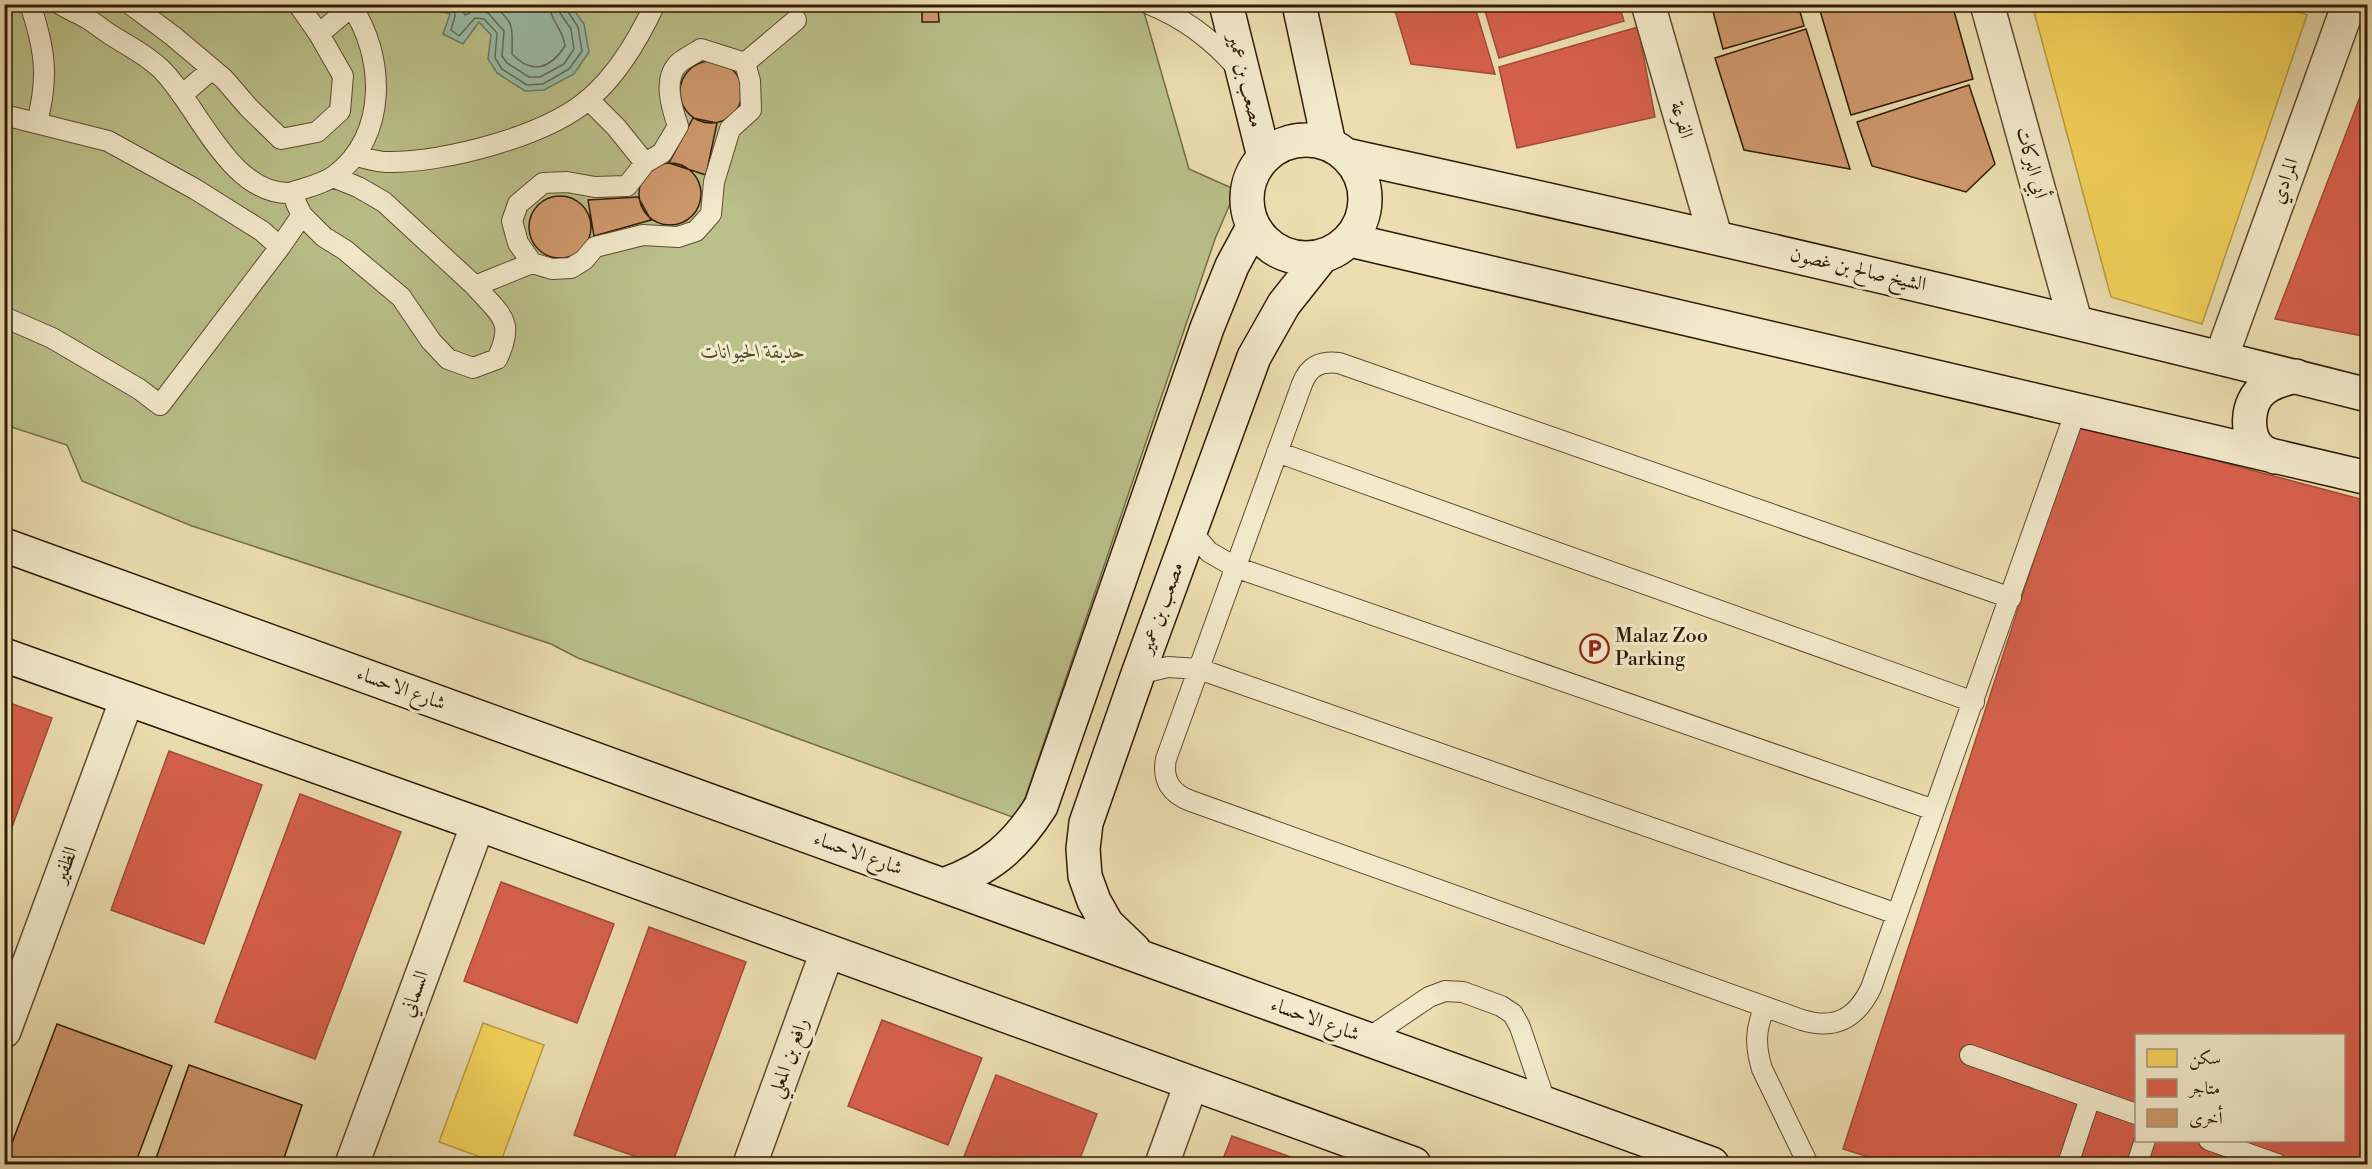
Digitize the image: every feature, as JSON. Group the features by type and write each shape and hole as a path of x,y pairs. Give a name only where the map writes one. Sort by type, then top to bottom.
{"street":[{"name":"مصعب بن عمير","path":"1226,4 1246,78 1263,157 1277,147 1294,141 1312,139 1338,149"},
{"path":"1299,4 1338,149 1358,169 1365,187 1366,206 1360,224 1350,240 2367,478"},
{"name":"الفرعة","path":"1648,4 1715,236"},
{"name":"أبي البركات","path":"1987,4 2074,321"},
{"name":"المرادي","path":"2212,356 2349,4"},
{"name":"الشيخ صالح بن غصون","path":"1338,149 2074,321 2367,395"},
{"path":"944,885 967,877 1010,847 1027,828 1041,806 1207,328 1232,266 1253,227 1248,209 1247,191 1253,173 1263,157"},
{"name":"مصعب بن عمير","path":"1253,227 1275,250 1305,259 1337,250 1350,240"},
{"name":"مصعب بن عمير","path":"1148,960 1126,944 1107,924 1094,901 1085,876 1083,849 1086,823 1254,357 1284,304 1322,256"},
{"path":"2201,439 2212,437 2224,429 2235,404 2234,383 2212,356"},
{"path":"2275,457 2262,451 2250,433 2250,411 2263,389 2296,376"},
{"name":"شارع الاحساء","path":"4,544 1712,1164"},
{"path":"4,655 478,824 1414,1164"},
{"name":"الظفير","path":"4,1031 127,699"},
{"path":"1041,806 1062,818 1086,823"},
{"name":"السماني","path":"352,1164 478,824"},
{"name":"رافع بن المعلي","path":"750,1164 827,952"},
{"path":"1162,1164 1191,1084"}],"lane":[{"path":"30,4 40,35 44,65 44,95 38,122"},
{"path":"60,4 146,56 169,77 203,128 232,164 266,188 283,193 290,193 333,177 356,156 374,115 377,93 368,43 351,5 319,34"},
{"path":"130,4 173,36 224,79 249,108 281,139 317,132 340,111 343,76 319,34 298,4"},
{"path":"356,156 384,162 437,159 463,154 526,133 560,118 589,100 613,75 655,4"},
{"path":"1149,4 1183,20 1206,37 1246,78"},
{"path":"745,63 796,20"},
{"path":"701,49 745,63 750,81 751,110 730,129 714,182 711,214 696,231 678,237 643,235 595,248 584,260 571,268 552,269 532,263 518,243 512,221 518,204 543,183 567,182 595,187 627,186 645,163 662,153 678,126 669,88 676,66 701,49"},
{"path":"182,95 211,70"},
{"path":"589,100 616,127 645,163"},
{"path":"4,115 108,141 195,189 262,231 280,247"},
{"path":"290,193 302,215 324,237 345,250 401,297 431,341 448,359 473,368 497,359 506,339 503,317 475,286 384,202 358,187 333,177"},
{"path":"4,317 52,338 139,389 160,405 302,215"},
{"path":"475,286 532,263"},
{"path":"2011,598 1340,363 1320,363 1311,368 1306,375 1235,567 1164,770 1172,790 1180,797 1815,1024 1830,1024 1843,1020 1865,1001 1871,988 2011,598 2076,410"},
{"path":"1277,452 1974,702"},
{"path":"1190,530 1209,552 1235,567 1934,810"},
{"path":"1138,674 1168,667 1199,669 1897,914"},
{"path":"1367,1040 1429,997 1445,991 1463,992 1501,1006 1513,1014 1520,1027 1546,1104"},
{"path":"1765,1007 1756,1037 1762,1069 1808,1164"},
{"path":"1970,1054 2135,1114"},
{"path":"2068,1164 2090,1098"},
{"path":"2137,1164 2144,1142"},
{"path":"2215,1142 2277,1164"}],"green space":[{"name":"حديقة الحيوانات","path":"5,5 1142,5 1189,169 1236,190 1215,239 1018,819 578,658 551,644 192,526 82,481 67,445 5,425"}],"water":[{"path":"428,5 570,5 584,24 589,52 574,74 544,90 525,91 497,73 488,59 491,35 479,22 463,44 443,34 450,14 432,9"}],"building: سكن":[{"path":"2032,4 2276,4 2307,15 2202,324 2111,297"},
{"path":"483,1023 544,1045 500,1164 439,1142"}],"building: متاجر":[{"path":"1393,4 1474,4 1495,74 1411,64"},
{"path":"1483,4 1619,4 1624,21 1499,58"},
{"path":"1638,27 1655,117 1517,148 1499,67"},
{"path":"2368,76 2368,337 2275,319"},
{"path":"2078,424 2368,501 2368,1164 1891,1164 1843,1149"},
{"path":"4,701 52,718 4,849"},
{"path":"169,751 262,785 204,944 111,910"},
{"path":"300,794 401,832 315,1059 215,1022"},
{"path":"501,882 614,924 577,1023 464,981"},
{"path":"649,927 746,962 672,1164 657,1164 574,1135"},
{"path":"882,1020 982,1058 948,1145 848,1106"},
{"path":"996,1075 1097,1114 1078,1164 961,1164"},
{"path":"1232,1136 1310,1164 1221,1164"}],"building: أخرى":[{"path":"1711,4 1798,4 1804,26 1723,49"},
{"path":"1818,4 1952,4 1973,79 1851,115"},
{"path":"938,6 939,22 922,22 922,7"},
{"path":"1806,29 1850,169 1744,150 1715,58"},
{"path":"711,61 723,63 733,70 740,80 742,92 740,104 733,114 723,121 711,123 699,121 689,114 682,104 680,92 682,80 689,70 699,63"},
{"path":"1969,85 1995,164 1966,192 1872,166 1857,122"},
{"path":"693,118 717,123 706,175 669,163"},
{"path":"670,163 682,165 692,172 699,182 701,194 699,206 692,216 682,223 670,225 658,223 648,216 641,206 639,194 641,182 648,172 658,165"},
{"path":"560,196 572,198 582,205 589,215 591,227 589,239 582,249 572,256 560,258 548,256 538,249 531,239 529,227 531,215 538,205 548,198"},
{"path":"638,197 651,220 594,236 588,200"},
{"path":"57,1024 172,1066 135,1164 4,1164"},
{"path":"189,1065 302,1105 282,1164 154,1164"},
{"path":"390,1157 412,1164 388,1164"}],"place":[{"name":"Malaz Zoo Parking","path":"1594,648"}]}
